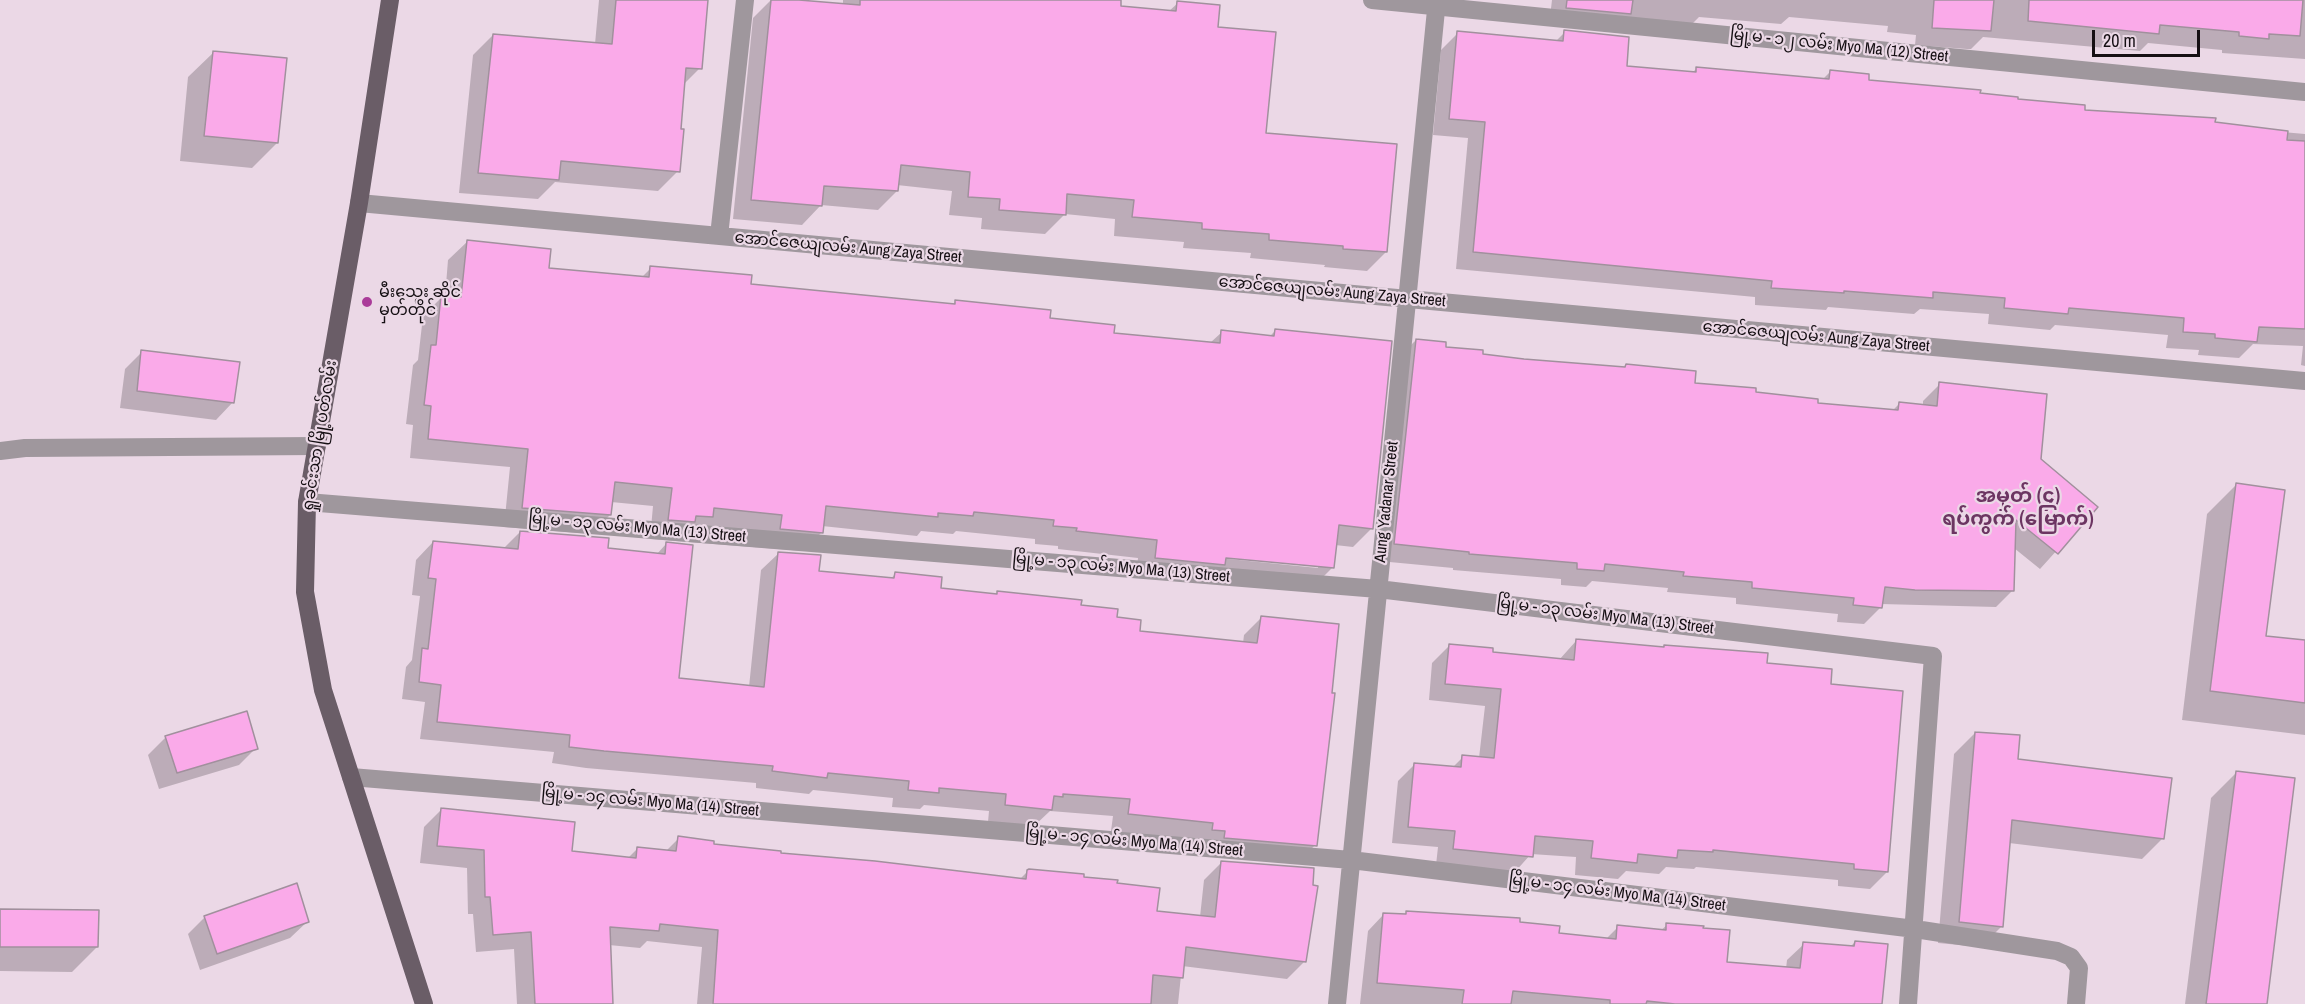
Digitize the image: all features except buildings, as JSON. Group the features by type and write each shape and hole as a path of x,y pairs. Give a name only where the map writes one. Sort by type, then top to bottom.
{"main road":[{"name":"ရှုခင်းသာ မြို့ပတ်လမ်း","path":"390,0 359,203 307,502 305,592 324,690 424,1004"}],"street":[{"path":"719,236 745,0"},
{"name":"မြို့မ - ၁၂ လမ်း Myo Ma (12) Street","path":"1372,0 1437,3 2305,92"},
{"name":"Aung Yadanar Street","path":"1337,1004 1437,3"},
{"name":"အောင်ဇေယျလမ်း Aung Zaya Street","path":"359,203 2305,381"},
{"path":"0,451 25,448 317,446"},
{"name":"မြို့မ - ၁၃ လမ်း Myo Ma (13) Street","path":"307,502 1378,589 1933,656 1915,929"},
{"name":"မြို့မ - ၁၄ လမ်း Myo Ma (14) Street","path":"351,777 1351,860 1915,929 2057,951 2072,957 2079,968 2076,1004"},
{"path":"1908,1004 1915,929"}],"place":[{"name":"မီးသွေး ဆိုင် မှတ်တိုင်","path":"367,302"}],"district":[{"name":"အမှတ် (၄) ရပ်ကွက် (မြောက်)","path":"2018,508"}]}
